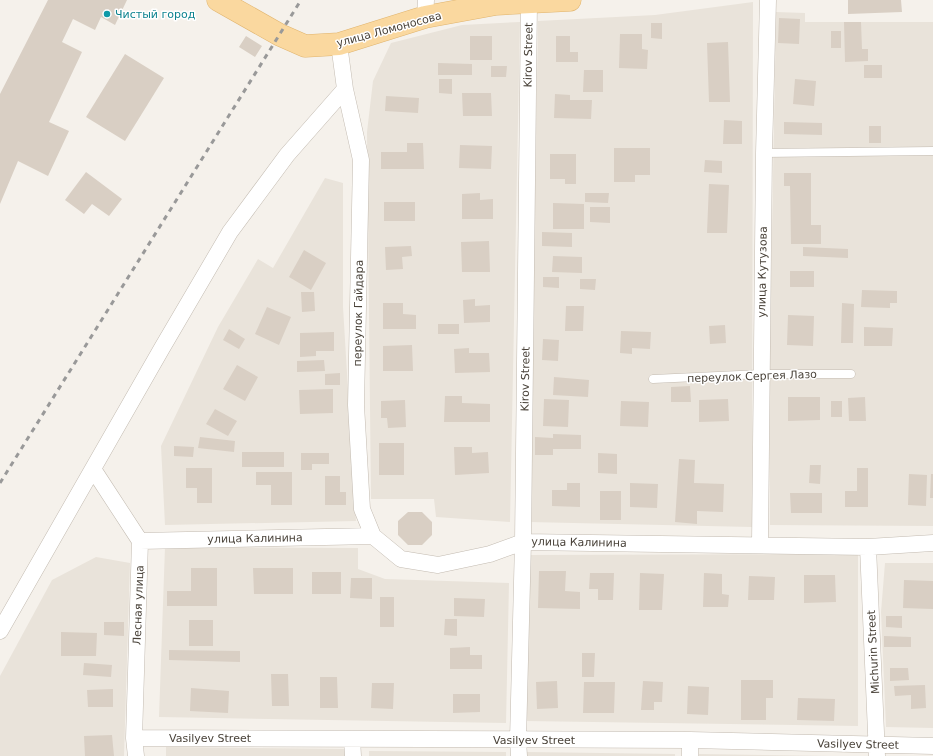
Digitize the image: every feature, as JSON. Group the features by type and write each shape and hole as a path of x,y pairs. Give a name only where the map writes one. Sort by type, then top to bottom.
{"main road":[{"name":"улица Ломоносова","path":"218,0 280,35 305,46 339,44 425,9 570,0"}],"street":[{"name":"улица Кутузова","path":"760,544 764,153 768,0"},
{"name":"Kirov Street","path":"519,748 523,542 529,2"},
{"name":"переулок Гайдара","path":"339,44 345,89 361,160 356,405 362,509 374,536"},
{"path":"0,631 230,232 287,155 345,89"},
{"path":"93,469 140,541"},
{"name":"улица Калинина","path":"140,541 374,536 402,559 438,565 490,554 523,542 760,544 868,547 933,543"},
{"name":"Лесная улица","path":"136,756 134,738 140,541"},
{"name":"Michurin Street","path":"868,547 877,750"},
{"name":"Vasilyev Street","path":"134,738 352,739 519,748 877,750 933,746"},
{"path":"352,739 353,756"}],"lane":[{"path":"764,153 933,151"},
{"name":"переулок Сергея Лазо","path":"653,379 761,374 851,374"}],"shaded area":[{"path":"753,2 752,527 529,522 538,21 655,15"},
{"path":"776,12 805,13 805,22 933,22 933,526 770,525 769,397"},
{"path":"520,22 510,522 436,517 434,499 371,499 367,132 373,81 391,43 462,25"},
{"path":"325,178 343,183 343,307 356,521 165,525 161,446 218,327 258,259 273,268"},
{"path":"165,547 358,548 358,569 385,579 509,583 506,723 159,717"},
{"path":"858,554 858,726 525,721 528,555"},
{"path":"96,557 130,563 124,756 0,756 0,676 52,580"},
{"path":"885,563 933,563 933,728 886,727 881,612"},
{"path":"166,747 345,749 345,756 166,756"},
{"path":"369,751 506,752 506,756 369,756"},
{"path":"527,752 675,754 675,756 527,756"},
{"path":"699,754 828,756 699,756"}],"building":[{"path":"48,0 127,0 115,25 101,17 95,30 73,19 62,42 82,52 49,122 69,131 48,176 18,161 0,204 0,94"},
{"path":"848,0 901,0 902,12 848,14"},
{"path":"779,18 800,19 799,44 778,43"},
{"path":"844,22 861,22 862,49 868,49 868,61 845,62"},
{"path":"651,23 662,23 662,39 651,38"},
{"path":"831,31 841,31 841,48 831,48"},
{"path":"620,34 642,34 642,49 648,50 647,69 619,68"},
{"path":"246,36 262,46 255,57 239,47"},
{"path":"470,36 492,36 492,60 470,60"},
{"path":"556,36 570,36 570,52 578,52 578,62 556,62"},
{"path":"728,42 730,102 709,102 707,43"},
{"path":"125,54 164,78 125,141 86,117"},
{"path":"438,63 472,64 472,75 438,75"},
{"path":"864,65 882,65 882,78 864,78"},
{"path":"491,66 507,66 506,77 491,77"},
{"path":"584,70 603,70 603,92 583,92"},
{"path":"439,79 452,79 452,94 439,93"},
{"path":"795,79 816,81 814,106 793,104"},
{"path":"462,93 491,93 492,116 463,116"},
{"path":"555,94 570,95 570,100 592,100 591,119 554,118"},
{"path":"386,96 419,98 418,113 385,111"},
{"path":"724,120 742,121 742,144 723,144"},
{"path":"784,122 822,123 822,135 784,134"},
{"path":"869,126 881,126 881,143 869,143"},
{"path":"407,143 423,143 424,169 381,169 381,152 407,152"},
{"path":"460,145 492,146 491,169 459,168"},
{"path":"614,148 650,148 650,175 635,175 635,182 614,182"},
{"path":"550,154 576,154 576,184 565,184 565,179 550,179"},
{"path":"705,160 722,161 722,173 704,172"},
{"path":"86,172 122,199 109,216 92,204 84,214 65,200"},
{"path":"784,173 811,173 811,225 821,225 821,244 791,244 790,186 784,186"},
{"path":"709,184 729,185 727,233 707,233"},
{"path":"480,193 480,200 493,199 493,219 462,219 462,194"},
{"path":"585,193 609,193 608,203 585,202"},
{"path":"384,202 415,202 415,221 384,221"},
{"path":"553,203 584,204 584,229 553,229"},
{"path":"590,207 610,207 610,223 590,222"},
{"path":"542,232 572,233 572,247 542,246"},
{"path":"489,241 490,272 462,272 461,242"},
{"path":"411,246 412,256 402,257 403,269 386,270 385,247"},
{"path":"803,247 848,249 848,258 803,256"},
{"path":"304,250 326,263 311,290 289,277"},
{"path":"553,256 582,257 582,273 552,272"},
{"path":"790,271 814,271 814,287 790,287"},
{"path":"543,277 559,277 559,288 543,287"},
{"path":"580,279 596,279 595,290 580,289"},
{"path":"862,290 897,291 897,303 890,303 890,308 861,307"},
{"path":"301,292 314,292 315,311 302,312"},
{"path":"475,299 475,306 490,305 490,322 464,323 463,300"},
{"path":"383,303 403,303 403,314 416,315 416,329 383,329"},
{"path":"842,303 854,304 853,343 841,343"},
{"path":"566,306 584,306 583,331 565,331"},
{"path":"267,307 291,317 279,345 255,334"},
{"path":"788,315 814,316 813,346 787,345"},
{"path":"438,324 459,324 459,334 438,334"},
{"path":"725,325 726,343 710,344 709,326"},
{"path":"864,327 893,328 892,346 864,346"},
{"path":"229,329 245,339 239,349 223,340"},
{"path":"621,331 651,332 650,349 632,348 632,354 620,353"},
{"path":"334,332 334,351 316,351 316,356 300,357 300,333"},
{"path":"543,339 559,340 558,361 542,360"},
{"path":"412,345 413,371 383,371 383,346"},
{"path":"469,348 469,353 489,353 490,372 455,373 454,349"},
{"path":"324,360 325,371 297,372 297,361"},
{"path":"237,365 258,377 245,401 223,389"},
{"path":"340,373 340,385 325,385 325,374"},
{"path":"554,377 589,380 588,397 553,395"},
{"path":"690,386 691,402 671,402 671,387"},
{"path":"333,389 333,413 300,414 299,390"},
{"path":"445,396 462,396 462,403 490,404 490,422 444,422"},
{"path":"788,397 820,397 820,420 788,421"},
{"path":"865,397 866,421 849,421 848,398"},
{"path":"544,399 569,400 568,427 543,426"},
{"path":"728,399 729,421 699,422 699,400"},
{"path":"405,400 406,427 388,428 387,418 381,418 381,401"},
{"path":"621,401 649,402 648,427 620,426"},
{"path":"831,401 842,401 842,417 831,417"},
{"path":"215,409 237,421 228,436 206,424"},
{"path":"553,434 581,435 581,449 553,449 553,455 535,455 535,437 553,438"},
{"path":"200,437 235,441 234,452 198,448"},
{"path":"379,443 404,443 404,475 379,475"},
{"path":"174,446 194,447 193,457 174,456"},
{"path":"454,447 472,447 472,453 488,452 489,473 455,475"},
{"path":"242,452 284,452 284,467 242,467"},
{"path":"301,453 329,453 329,464 312,464 312,470 301,470"},
{"path":"598,453 617,454 617,474 598,473"},
{"path":"679,459 695,460 694,483 724,484 723,512 697,511 697,524 675,522"},
{"path":"810,465 821,465 820,484 809,483"},
{"path":"186,468 212,468 212,503 197,503 197,488 186,488"},
{"path":"857,468 868,468 868,507 845,507 845,491 857,491"},
{"path":"256,472 292,472 292,505 271,505 271,485 256,485"},
{"path":"909,474 927,475 926,506 908,505"},
{"path":"931,474 933,474 933,498 930,498"},
{"path":"325,476 340,476 340,492 346,492 346,505 325,505"},
{"path":"567,483 580,483 580,507 552,506 552,490 567,490"},
{"path":"630,483 658,484 657,508 630,507"},
{"path":"600,491 621,491 621,520 600,520"},
{"path":"790,493 822,493 822,513 791,513"},
{"path":"408,512 422,512 432,522 432,535 422,545 408,545 398,535 398,521"},
{"path":"191,568 217,568 217,606 167,606 167,591 191,591"},
{"path":"253,568 293,568 293,594 254,594"},
{"path":"539,571 566,571 565,591 580,592 580,609 538,608"},
{"path":"312,572 341,572 341,594 312,594"},
{"path":"590,573 614,573 613,600 598,600 598,589 589,589"},
{"path":"640,573 664,574 662,610 639,610"},
{"path":"704,573 722,574 722,594 729,595 728,607 703,607"},
{"path":"804,575 835,575 836,602 804,603"},
{"path":"749,576 775,577 774,600 748,600"},
{"path":"351,578 372,578 372,599 350,598"},
{"path":"904,580 933,581 933,609 903,608"},
{"path":"380,597 394,597 394,627 380,627"},
{"path":"454,598 485,599 484,617 454,616"},
{"path":"886,616 902,616 902,628 886,627"},
{"path":"445,619 457,619 457,636 444,635"},
{"path":"189,620 213,620 213,646 189,646"},
{"path":"104,622 124,622 124,636 104,635"},
{"path":"61,632 97,633 96,656 61,656"},
{"path":"884,636 911,637 911,647 884,647"},
{"path":"470,647 470,655 482,655 482,669 450,669 450,648"},
{"path":"169,650 240,651 240,662 169,660"},
{"path":"582,653 595,653 594,677 582,677"},
{"path":"84,663 112,665 111,677 83,675"},
{"path":"890,668 908,668 909,680 890,681"},
{"path":"271,674 288,674 289,706 272,706"},
{"path":"320,677 337,677 338,708 320,708"},
{"path":"741,680 773,680 773,698 766,698 766,720 741,720"},
{"path":"557,681 558,708 537,709 536,682"},
{"path":"643,681 663,682 662,702 654,702 654,710 641,710"},
{"path":"584,682 615,682 614,713 583,713"},
{"path":"372,683 394,683 393,709 371,708"},
{"path":"925,685 926,708 911,709 911,695 895,696 894,686"},
{"path":"688,686 709,687 708,715 687,714"},
{"path":"191,688 229,691 228,713 190,711"},
{"path":"113,689 113,707 88,707 87,690"},
{"path":"453,694 480,694 480,712 453,713"},
{"path":"798,698 835,699 834,721 797,720"},
{"path":"112,735 114,756 85,756 84,736"}],"railway":[{"path":"0,483 301,0"}],"place":[{"name":"Чистый город","path":"107,14"}]}
